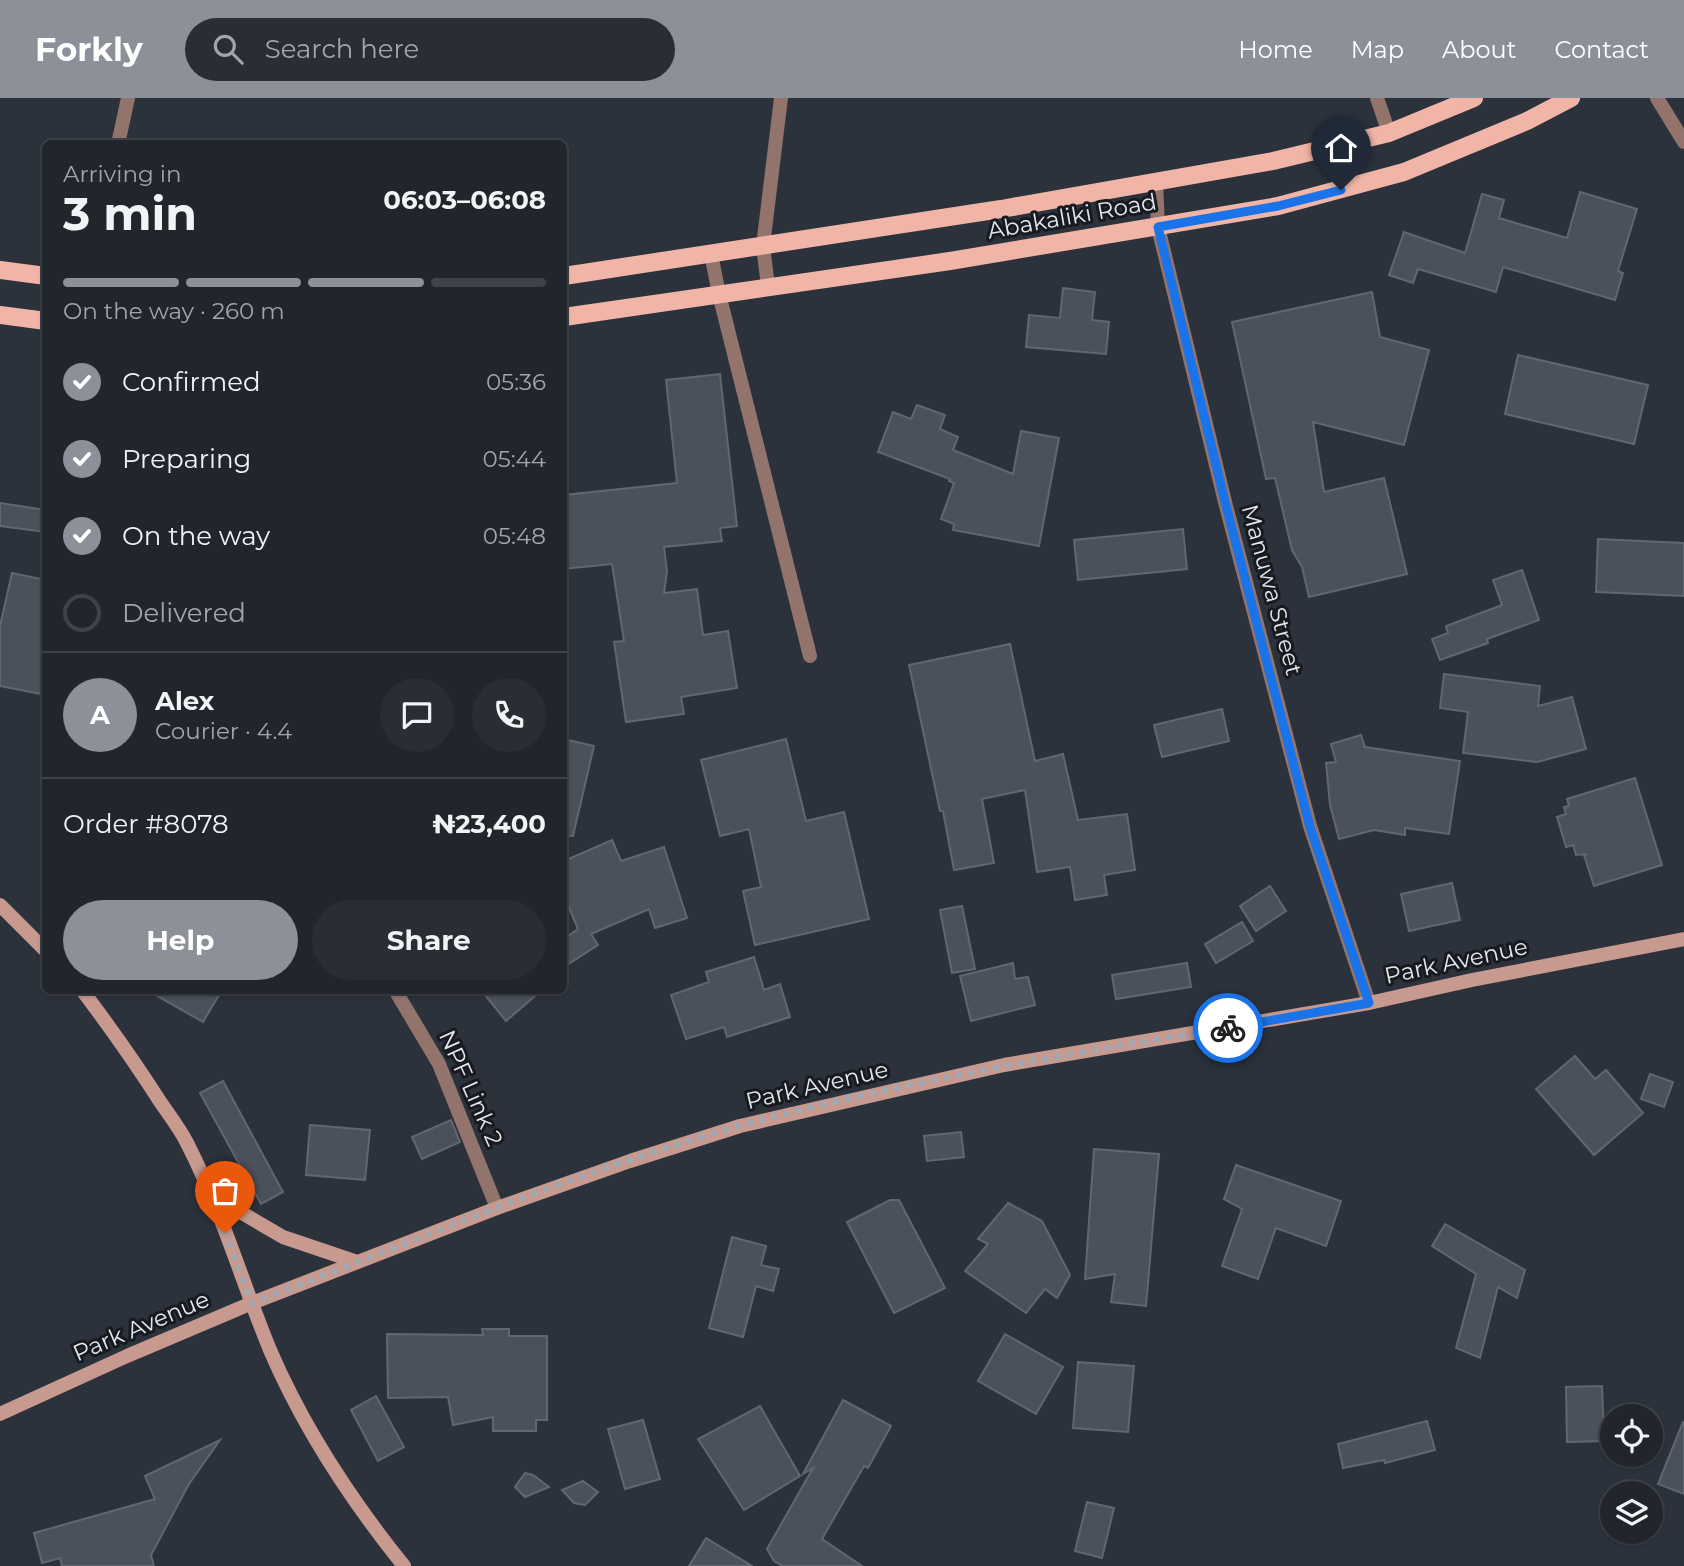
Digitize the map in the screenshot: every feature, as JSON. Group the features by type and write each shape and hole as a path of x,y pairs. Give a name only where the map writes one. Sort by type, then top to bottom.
{"main road":[{"name":"Abakaliki Road","path":"567,276 1001,209 1273,161 1389,133 1474,98"},
{"name":"Abakaliki Road","path":"567,317 941,263 1278,206 1404,172 1527,121 1571,98"},
{"path":"0,270 42,275"},
{"path":"0,315 42,320"}],"street":[{"path":"119,140 128,98"},
{"path":"768,286 763,246 781,98"},
{"path":"1377,98 1389,133"},
{"path":"1657,98 1684,142"},
{"name":"Manuwa Street","path":"1156,182 1158,227 1225,502 1310,827 1369,1003"},
{"path":"711,254 810,656"},
{"path":"0,905 42,947"},
{"name":"Park Avenue","path":"0,1414 127,1356 357,1262 497,1208 740,1126 1004,1065 1369,1003 1485,977 1684,939"},
{"path":"85,994 186,1141 207,1186 271,1352 324,1457 361,1513 404,1566"},
{"name":"NPF Link 2","path":"397,994 439,1064 497,1208"},
{"path":"207,1186 242,1213 283,1237 357,1262"}],"building":[{"path":"1580,192 1637,209 1618,271 1623,273 1615,300 1503,267 1496,292 1418,269 1413,283 1389,275 1404,232 1465,253 1482,194 1504,200 1499,218 1567,238"},
{"path":"1063,288 1095,292 1092,320 1109,322 1106,354 1026,347 1029,315 1060,318"},
{"path":"1372,292 1380,337 1429,350 1404,445 1313,422 1324,492 1384,478 1407,574 1309,597 1302,567 1292,550 1275,478 1266,479 1232,322"},
{"path":"1518,355 1648,385 1634,444 1505,414"},
{"path":"720,374 737,526 720,528 722,541 664,547 667,571 664,593 697,589 703,635 728,631 737,688 681,697 684,714 626,722 614,642 624,641 612,564 567,569 567,495 677,483 666,380"},
{"path":"917,405 945,415 940,429 958,437 953,450 1013,474 1021,431 1059,438 1039,546 953,530 954,524 941,519 954,483 949,481 950,479 878,452 893,412 911,419"},
{"path":"0,503 42,509 42,531 0,526"},
{"path":"1183,529 1187,569 1078,580 1074,540"},
{"path":"1598,539 1684,543 1684,596 1596,592"},
{"path":"1522,570 1539,620 1487,639 1488,643 1440,660 1432,639 1448,633 1446,626 1502,605 1493,580"},
{"path":"12,573 42,579 42,694 0,686 0,626"},
{"path":"1010,644 1035,761 1063,754 1078,820 1127,814 1135,870 1104,875 1107,895 1075,900 1070,867 1037,872 1025,790 982,799 994,863 954,870 909,665"},
{"path":"1444,674 1540,686 1538,706 1572,697 1586,749 1537,762 1463,753 1468,712 1440,708"},
{"path":"1222,709 1229,741 1162,757 1154,725"},
{"path":"1361,735 1365,747 1460,761 1449,834 1405,828 1405,835 1374,830 1339,839 1330,805 1326,763 1336,762 1331,744"},
{"path":"786,739 806,821 844,812 869,919 755,945 743,891 761,887 749,829 720,836 701,760"},
{"path":"567,740 594,746 573,836 567,835"},
{"path":"1635,778 1662,865 1594,886 1584,855 1587,854 1576,855 1573,845 1566,847 1557,817 1566,814 1564,807 1569,806 1567,799"},
{"path":"612,840 621,861 664,847 687,918 655,928 649,909 591,934 598,945 567,965 567,937 578,929 567,903 567,860"},
{"path":"1452,883 1460,920 1409,931 1401,894"},
{"path":"1270,886 1286,911 1256,931 1240,906"},
{"path":"962,906 975,969 952,973 940,910"},
{"path":"1242,922 1253,941 1216,963 1205,944"},
{"path":"754,957 764,990 780,984 790,1017 727,1037 724,1027 686,1039 671,995 709,982 706,972"},
{"path":"1013,963 1015,979 1028,977 1035,1005 971,1021 960,976"},
{"path":"1187,963 1191,987 1116,999 1112,975"},
{"path":"154,994 220,994 203,1022"},
{"path":"484,994 537,994 506,1021"},
{"path":"1575,1056 1595,1079 1606,1070 1643,1113 1594,1155 1536,1089"},
{"path":"1650,1074 1673,1082 1664,1107 1641,1099"},
{"path":"223,1081 283,1192 261,1204 200,1093"},
{"path":"451,1120 460,1142 422,1159 412,1137"},
{"path":"310,1125 370,1130 365,1180 306,1175"},
{"path":"961,1132 964,1157 927,1161 924,1136"},
{"path":"1094,1149 1159,1154 1146,1306 1111,1302 1115,1274 1085,1279"},
{"path":"1236,1165 1341,1201 1326,1246 1276,1228 1258,1279 1222,1266 1242,1209 1224,1199"},
{"path":"890,1200 899,1200 945,1288 894,1313 847,1222"},
{"path":"1008,1203 1042,1221 1070,1275 1057,1298 1045,1289 1026,1313 965,1271 988,1244 978,1239"},
{"path":"1445,1224 1525,1270 1517,1298 1498,1287 1480,1358 1456,1348 1476,1274 1432,1246"},
{"path":"732,1237 766,1246 761,1265 779,1269 773,1291 756,1286 743,1337 709,1328"},
{"path":"482,1329 509,1329 509,1336 547,1336 547,1420 536,1420 536,1431 493,1431 493,1417 453,1425 448,1397 388,1398 387,1334 483,1335"},
{"path":"1005,1334 1063,1367 1036,1414 978,1381"},
{"path":"1078,1362 1134,1366 1128,1432 1073,1428"},
{"path":"1602,1386 1600,1441 1567,1442 1566,1387"},
{"path":"376,1396 404,1447 378,1461 351,1410"},
{"path":"843,1400 891,1426 868,1468 864,1466 822,1539 862,1566 783,1566 774,1561 767,1549 813,1468 803,1474"},
{"path":"760,1406 800,1476 744,1510 698,1439"},
{"path":"643,1420 660,1479 625,1489 608,1429"},
{"path":"1427,1421 1435,1450 1385,1463 1384,1460 1343,1468 1338,1444"},
{"path":"1684,1422 1684,1494 1663,1486 1663,1481 1659,1481"},
{"path":"220,1440 189,1484 151,1555 154,1566 62,1566 60,1558 42,1563 34,1533 155,1499 145,1476"},
{"path":"525,1473 533,1475 549,1487 525,1497 515,1487"},
{"path":"583,1481 598,1492 585,1505 574,1503 562,1490"},
{"path":"1087,1502 1114,1508 1102,1558 1075,1551"},
{"path":"706,1538 752,1566 689,1566"}],"way so far":[{"path":"225,1233 252,1303 497,1208 740,1126 1004,1065 1228,1028"}],"route":[{"path":"1228,1028 1369,1003 1310,827 1225,502 1158,227 1278,206 1341,190"}]}
